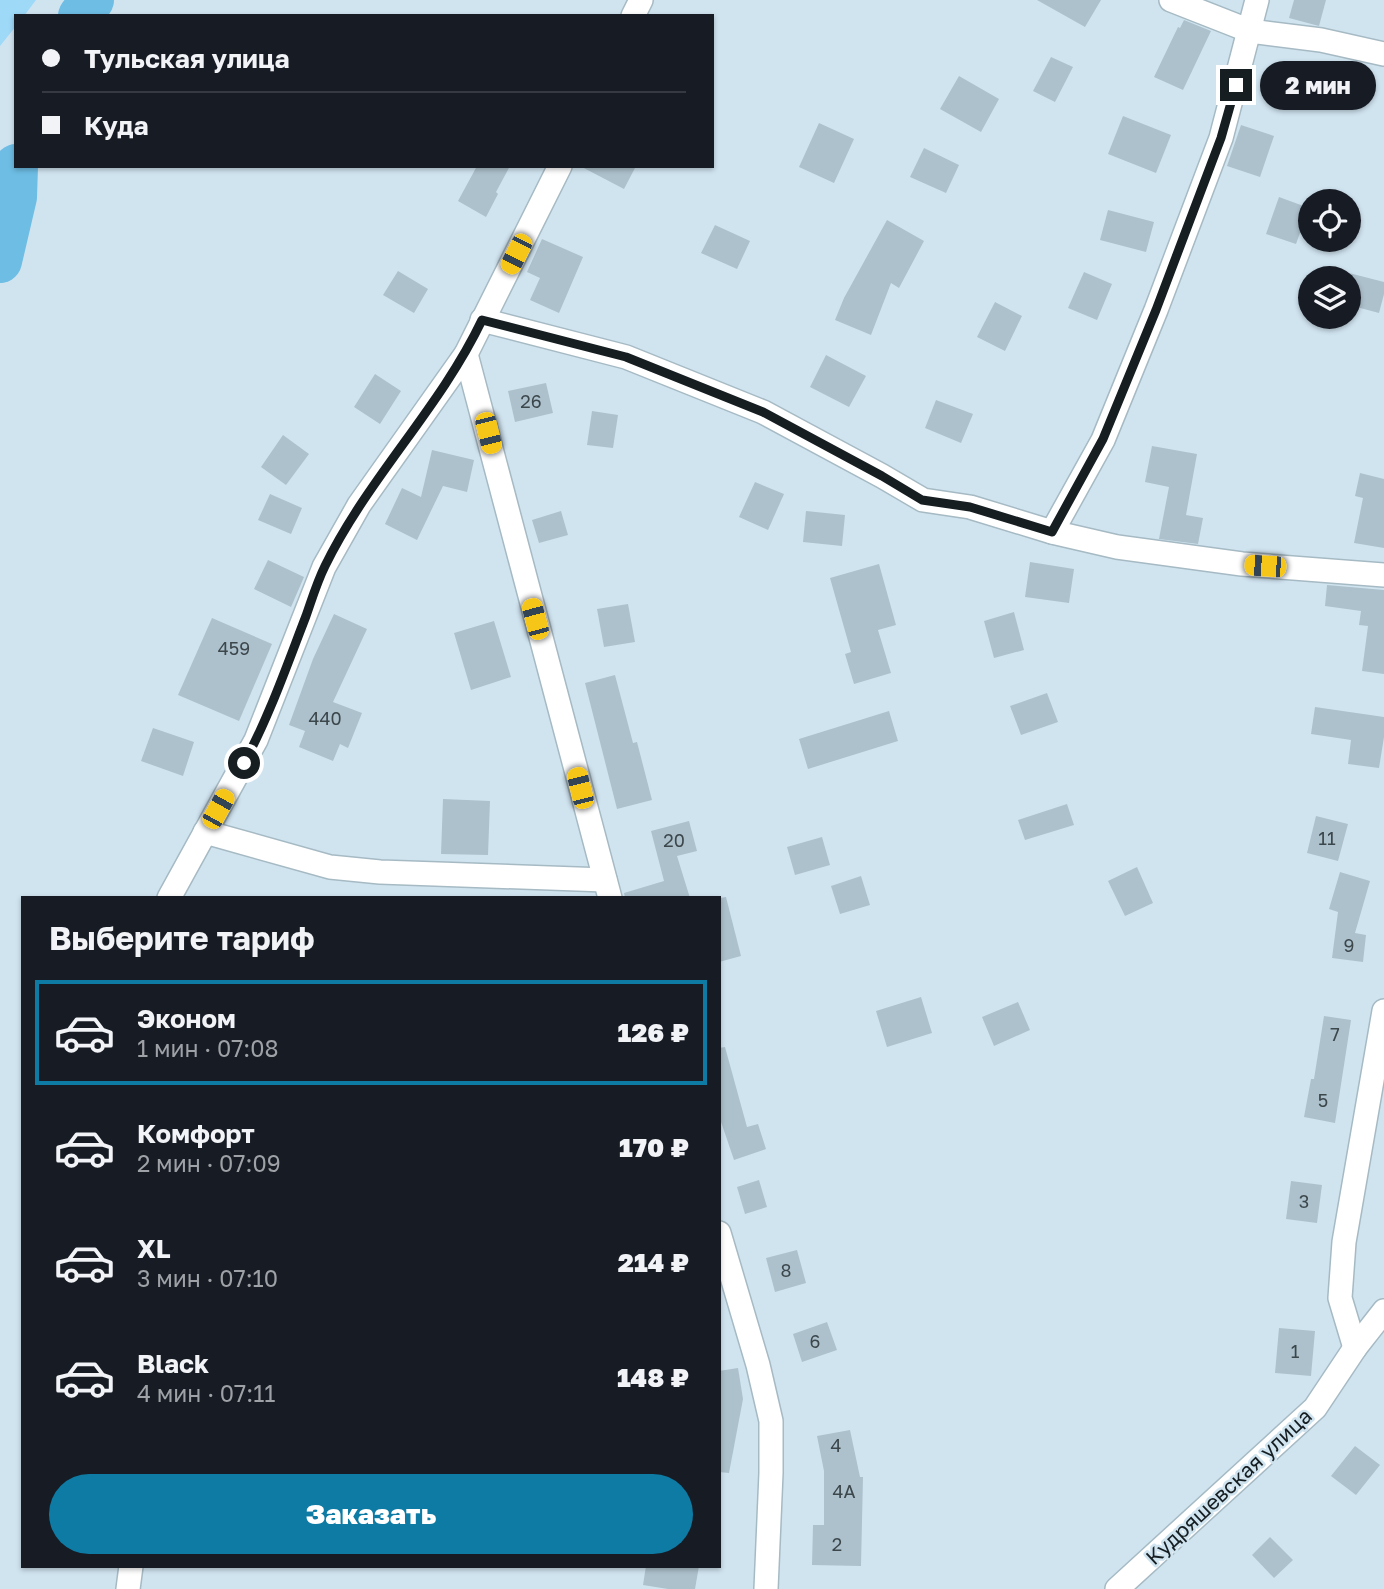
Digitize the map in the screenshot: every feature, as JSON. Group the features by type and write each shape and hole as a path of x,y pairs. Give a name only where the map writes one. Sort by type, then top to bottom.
{"street":[{"path":"1171,0 1250,31 1321,40 1384,54"},
{"path":"1052,532 1103,439 1156,310 1221,138 1258,0"},
{"path":"170,896 256,740 324,567 359,505 466,354 559,168"},
{"path":"482,320 626,357 763,412 922,500 970,507 1052,532 1117,547 1242,564 1384,575"},
{"path":"205,832 330,867 607,889 466,354"},
{"path":"1355,1348 1340,1298 1344,1242 1384,1012"},
{"path":"721,1240 771,1421 766,1589"},
{"name":"Кудряшевская улица","path":"1117,1589 1315,1408 1355,1348 1384,1311"},
{"path":"128,1589 131,1568"}],"shaded area":[{"path":"0,0 36,0 26,14 14,14 14,28 0,46"}],"building":[{"path":"1037,0 1101,0 1085,27"},
{"path":"1294,0 1326,0 1319,26 1289,18"},
{"path":"1184,20 1211,31 1183,90 1154,77"},
{"path":"1051,57 1073,67 1055,102 1033,91"},
{"path":"959,76 999,99 981,132 940,109"},
{"path":"1123,116 1171,135 1156,173 1108,154"},
{"path":"819,123 854,139 834,183 799,167"},
{"path":"1241,125 1274,136 1260,177 1227,166"},
{"path":"924,148 959,165 946,193 910,177"},
{"path":"476,168 509,168 486,217 458,201"},
{"path":"584,168 635,168 624,189"},
{"path":"1279,197 1298,204 1296,244 1266,234"},
{"path":"1108,210 1154,222 1146,252 1100,240"},
{"path":"887,220 924,241 899,288 891,283 871,335 835,320 844,298"},
{"path":"715,225 750,241 737,269 701,253"},
{"path":"542,239 583,257 559,313 530,300 540,278 527,272"},
{"path":"398,271 428,289 414,313 383,295"},
{"path":"1084,272 1112,284 1097,320 1068,308"},
{"path":"1361,276 1384,282 1379,313 1361,308"},
{"path":"995,302 1022,316 1005,351 977,337"},
{"path":"826,355 866,376 849,407 810,387"},
{"path":"375,374 401,391 380,424 354,407"},
{"path":"546,383 553,413 515,422 508,391"},
{"path":"936,400 973,414 961,443 925,428"},
{"path":"592,411 618,415 613,448 587,445"},
{"path":"283,435 309,454 286,485 261,467"},
{"path":"1152,446 1197,454 1186,515 1203,518 1198,544 1159,539 1169,487 1145,482"},
{"path":"432,450 474,460 467,492 443,486 417,540 385,524 402,488 421,497"},
{"path":"1360,473 1384,479 1384,548 1354,543 1363,498 1355,496"},
{"path":"755,482 784,494 768,530 739,517"},
{"path":"270,494 302,508 291,534 258,520"},
{"path":"561,511 568,535 539,543 532,520"},
{"path":"806,511 845,515 842,546 803,542"},
{"path":"268,560 304,577 291,607 254,589"},
{"path":"1030,562 1074,569 1069,603 1025,597"},
{"path":"879,564 896,625 878,630 891,673 854,684 845,654 851,652 830,578"},
{"path":"1327,585 1384,590 1384,674 1362,671 1368,626 1359,625 1361,611 1325,606"},
{"path":"628,604 635,642 604,647 597,609"},
{"path":"1014,612 1024,650 994,658 984,621"},
{"path":"334,614 367,629 333,702 362,713 348,748 340,744 333,761 299,747 305,731 289,725 313,659"},
{"path":"212,618 272,644 239,721 178,695"},
{"path":"494,621 511,677 471,690 454,633"},
{"path":"615,675 652,800 617,809 585,683"},
{"path":"1047,693 1058,722 1021,735 1010,706"},
{"path":"1315,707 1384,717 1379,768 1348,764 1351,740 1311,734"},
{"path":"889,711 898,741 808,769 799,739"},
{"path":"153,728 194,742 183,776 141,761"},
{"path":"443,799 490,801 488,855 441,854"},
{"path":"1067,804 1074,825 1025,840 1018,820"},
{"path":"1316,816 1348,824 1338,861 1307,853"},
{"path":"689,821 697,851 677,856 689,896 625,896 624,893 664,881 651,831"},
{"path":"822,837 830,865 795,875 787,847"},
{"path":"1137,867 1153,903 1125,916 1108,881"},
{"path":"1340,872 1370,881 1355,933 1366,935 1363,962 1332,958 1338,912 1329,909"},
{"path":"861,876 870,905 840,914 831,886"},
{"path":"726,897 741,956 721,961 721,898"},
{"path":"921,997 932,1033 887,1047 876,1011"},
{"path":"1018,1002 1030,1030 994,1046 982,1017"},
{"path":"1324,1016 1351,1020 1335,1123 1304,1117 1311,1079 1314,1079"},
{"path":"725,1047 747,1127 758,1124 766,1149 734,1160 721,1122 721,1048"},
{"path":"759,1180 767,1207 745,1214 737,1187"},
{"path":"1291,1181 1322,1185 1317,1223 1286,1219"},
{"path":"797,1250 806,1283 775,1292 766,1258"},
{"path":"827,1322 837,1350 802,1362 793,1334"},
{"path":"1279,1328 1315,1331 1311,1376 1275,1373"},
{"path":"738,1368 743,1399 729,1473 721,1472 721,1371"},
{"path":"850,1430 860,1477 863,1477 861,1566 812,1565 813,1525 824,1525 824,1471 817,1436"},
{"path":"1355,1446 1380,1465 1356,1495 1331,1476"},
{"path":"1270,1537 1293,1560 1274,1578 1252,1555"},
{"path":"646,1568 699,1568 695,1589 643,1585"}],"waterway":[{"path":"82,14 92,0"},
{"path":"0,261 15,197 16,168"}],"route":[{"path":"244,763 288,664 324,567 359,505 466,354 482,320 626,357 763,412 922,500 970,507 1052,532 1103,439 1156,310 1221,138 1236,85"}]}
